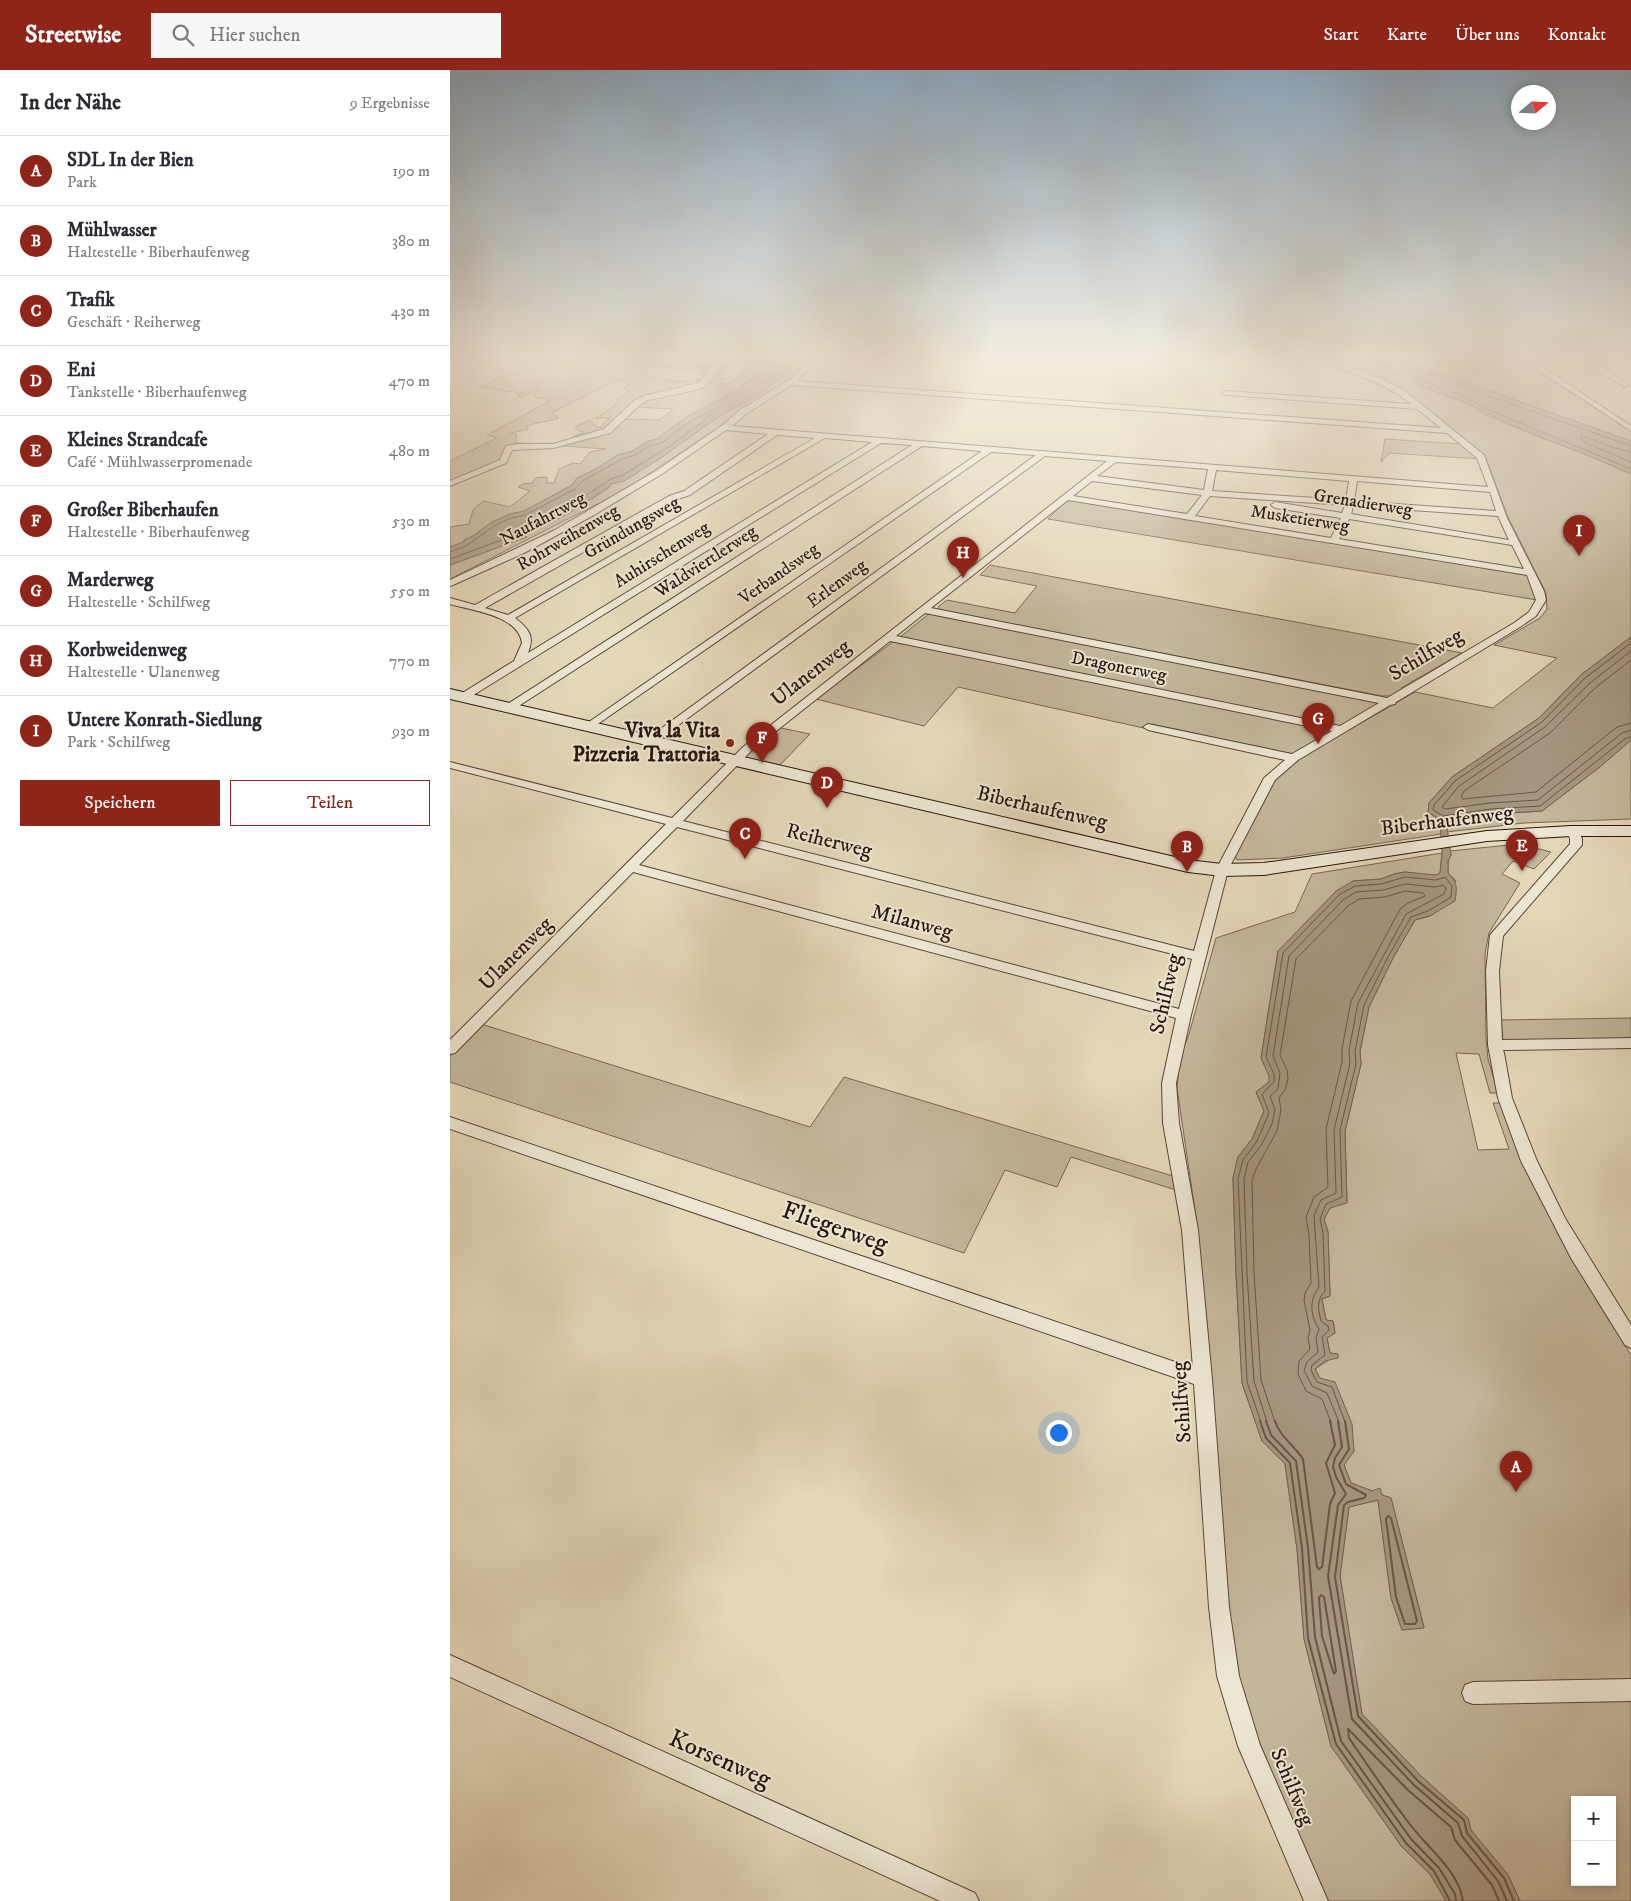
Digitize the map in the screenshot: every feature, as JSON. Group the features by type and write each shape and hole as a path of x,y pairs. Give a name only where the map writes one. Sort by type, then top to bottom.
{"main road":[{"name":"Biberhaufenweg","path":"456,696 510,707 735,762 905,799 1188,866 1222,870 1264,869 1463,839 1571,831 1631,831"}],"street":[{"path":"450,484 503,461 509,448 517,446 553,446 575,439"},
{"name":"Naufahrtweg","path":"450,583 495,564 627,492 707,439"},
{"name":"Rohrweihenweg","path":"476,609 672,498 687,493 765,439"},
{"name":"Gründungsweg","path":"509,618 817,439"},
{"path":"862,439 1493,490"},
{"name":"Schilfweg","path":"1316,1901 1250,1746 1228,1676 1218,1607 1203,1379 1190,1230 1171,1123 1169,1083 1198,956 1222,870 1270,778 1294,758 1468,656 1533,614 1541,600 1539,591 1514,543 1481,457 1460,439"},
{"name":"Auhirschenweg","path":"456,696 518,663 879,441"},
{"name":"Waldviertlerweg","path":"510,707 920,444"},
{"name":"Verbandsweg","path":"588,726 989,450"},
{"name":"Erlenweg","path":"650,741 1043,454"},
{"name":"Ulanenweg","path":"450,1049 747,749 1113,460"},
{"path":"1189,518 1208,493 1212,467"},
{"path":"1090,478 1208,493 1502,514"},
{"path":"1334,541 1347,517 1353,479"},
{"name":"Grenadierweg","path":"1208,493 1229,498 1514,543"},
{"name":"Musketierweg","path":"1066,497 1530,573"},
{"path":"450,601 509,618 522,628 526,637 526,643 518,663"},
{"path":"924,610 1390,702"},
{"name":"Dragonerweg","path":"889,638 1343,730"},
{"path":"1148,727 1294,758"},
{"name":"Reiherweg","path":"450,766 1198,956"},
{"path":"1571,831 1576,838 1576,845 1497,935 1492,954 1495,1046 1504,1097 1530,1164 1570,1243 1631,1340"},
{"name":"Milanweg","path":"630,867 1184,1015"},
{"path":"1495,1046 1631,1044"},
{"name":"Fliegerweg","path":"450,1123 1203,1379"},
{"name":"Korsenweg","path":"450,1666 967,1901"},
{"path":"1473,1693 1631,1690"}],"shaded area":[{"path":"494,439 516,439 515,443 524,443 505,449 500,460 450,481 450,461"},
{"path":"574,439 655,439 648,441 633,451 618,455 577,478 572,485 524,511 510,514 492,522 473,536 464,540 464,542 450,547 450,527 469,524 473,510 483,501 510,507 530,491 518,487 523,484 532,483 536,478 547,477 547,483 554,483 559,469 573,463 580,464 590,452 606,449 564,446 576,441"},
{"path":"687,439 700,439 623,491 450,579 450,565 527,536 523,534 569,513 610,487 610,484 624,481"},
{"path":"1385,439 1462,444 1479,459 1390,453 1381,462"},
{"path":"1464,439 1545,439 1566,446 1631,474 1631,637 1582,674 1539,718 1452,777 1429,803 1428,812 1440,820 1441,834 1283,858 1237,860 1235,856 1277,775 1302,757 1415,692 1493,708 1557,658 1494,645 1540,618 1547,609 1546,593 1508,517 1486,459"},
{"path":"1077,500 1525,575 1529,577 1537,600 1048,519 1065,501"},
{"path":"990,565 1462,653 1401,688 1404,689 1391,696 1382,696 940,610 938,607 947,600 1015,613 1037,586 980,575"},
{"path":"930,613 1375,700 1377,705 1339,727 900,637"},
{"path":"894,641 1329,729 1331,731 1293,754 1151,724 1148,729 958,687 924,726 816,699"},
{"path":"781,728 810,734 779,766 747,759 746,755"},
{"path":"1631,740 1631,819 1524,823 1447,832 1446,820 1492,814 1542,811 1601,766"},
{"path":"1519,844 1551,852 1534,869 1513,861 1502,874 1520,883 1489,933 1485,953 1486,1038 1488,1059 1498,1093 1490,1093 1479,1054 1456,1053 1478,1150 1509,1149 1493,1103 1501,1103 1557,1228 1597,1301 1631,1355 1631,1901 1520,1901 1508,1875 1471,1830 1468,1818 1422,1777 1362,1714 1340,1576 1349,1507 1378,1500 1391,1598 1402,1630 1424,1627 1391,1498 1351,1483 1344,1465 1354,1451 1315,1369 1338,1354 1330,1353 1327,1338 1335,1333 1333,1321 1326,1320 1322,1299 1330,1296 1328,1232 1324,1219 1330,1208 1347,1202 1345,1131 1361,1064 1360,1052 1369,1007 1393,958 1415,920 1430,916 1456,881 1448,873 1448,861 1451,855 1450,851"},
{"path":"1442,853 1440,873 1436,876 1405,872 1381,879 1353,881 1278,951 1261,1058 1270,1076 1269,1082 1256,1092 1264,1111 1252,1139 1238,1157 1233,1178 1242,1383 1262,1441 1285,1464 1297,1549 1304,1639 1331,1746 1402,1847 1430,1874 1446,1901 1324,1901 1256,1738 1237,1678 1227,1616 1198,1231 1177,1088 1180,1057 1189,1034 1216,938 1295,912 1312,874"},
{"path":"1631,1018 1631,1040 1503,1042 1501,1020"},
{"path":"481,1024 810,1127 844,1077 1173,1176 1176,1190 1071,1157 1057,1187 1005,1170 964,1253 450,1082 450,1056"}],"water":[{"path":"687,439 624,481 611,484 574,510 556,520 536,526 532,531 524,534 527,537 450,565 450,547 464,542 464,540 473,536 492,522 510,514 524,511 560,492 572,485 577,478 618,455 633,451 648,441"},
{"path":"1548,439 1631,441 1631,474"},
{"path":"1631,637 1631,740 1601,766 1542,811 1492,814 1446,820 1451,855 1448,861 1448,873 1456,886 1455,901 1430,916 1415,920 1393,958 1369,1007 1360,1051 1361,1064 1345,1131 1347,1203 1330,1208 1324,1219 1328,1232 1330,1296 1322,1299 1326,1320 1333,1321 1335,1333 1327,1338 1330,1353 1338,1354 1338,1358 1325,1361 1315,1369 1320,1378 1335,1382 1352,1424 1354,1451 1344,1465 1351,1483 1372,1491 1380,1488 1382,1495 1391,1498 1424,1628 1402,1630 1391,1598 1378,1500 1349,1507 1340,1576 1362,1714 1422,1777 1468,1818 1471,1830 1508,1875 1520,1901 1446,1901 1430,1874 1402,1847 1331,1746 1304,1639 1297,1549 1285,1464 1262,1441 1242,1383 1233,1178 1238,1157 1252,1139 1264,1111 1256,1092 1269,1082 1269,1076 1261,1058 1278,951 1336,891 1353,881 1381,879 1405,872 1436,875 1440,873 1442,853 1440,820 1428,812 1429,803 1452,777 1539,718 1582,674"}],"place":[{"name":"Untere Konrath-Siedlung","path":"1579,556"},
{"name":"Korbweidenweg","path":"963,578"},
{"name":"Viva la Vita Pizzeria Trattoria","path":"730,743"},
{"name":"Marderweg","path":"1318,744"},
{"name":"Großer Biberhaufen","path":"762,763"},
{"name":"Eni","path":"827,808"},
{"name":"Trafik","path":"745,859"},
{"name":"Kleines Strandcafe","path":"1522,871"},
{"name":"Mühlwasser","path":"1187,872"},
{"name":"SDL In der Bien","path":"1516,1492"}]}
